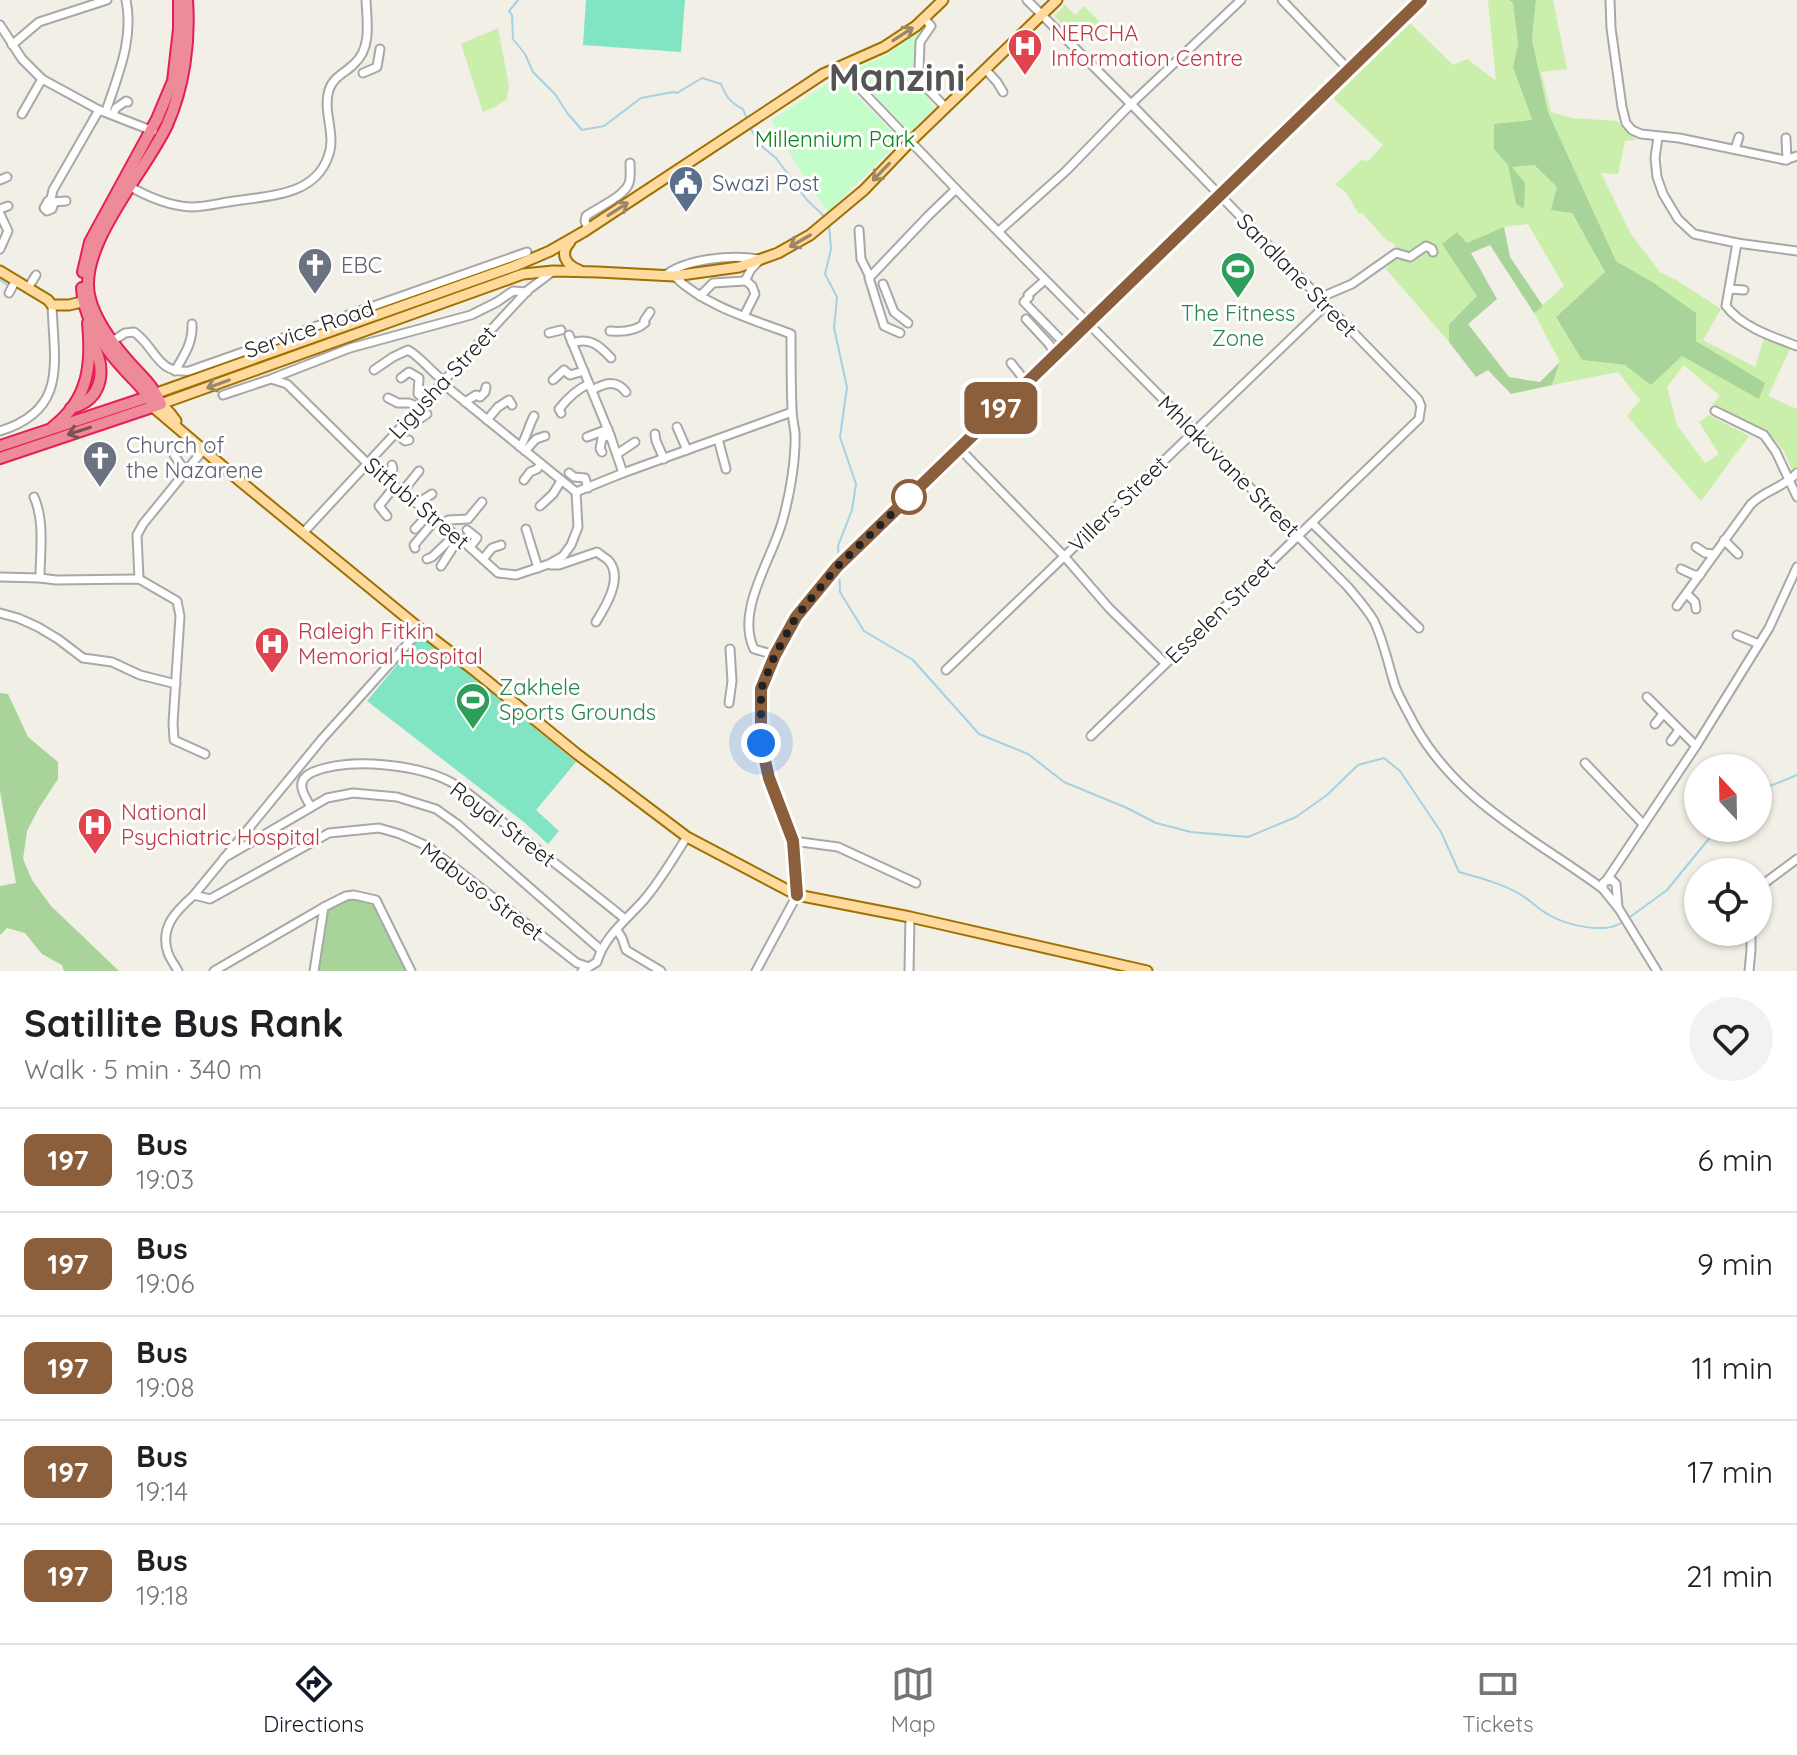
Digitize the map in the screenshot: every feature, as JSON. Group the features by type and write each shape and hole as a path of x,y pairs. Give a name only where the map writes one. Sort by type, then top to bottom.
{"highway":[{"path":"156,132 173,81 179,0"},
{"path":"49,430 80,395 90,364 86,301 91,264 97,247 126,185 156,132 175,106 184,67 187,0"},
{"path":"86,301 109,343"},
{"path":"88,317 126,360 155,400"},
{"path":"0,446 155,400"},
{"path":"0,458 155,400"}],"main road":[{"path":"155,400 550,251 823,74 884,47 916,26 943,0"},
{"path":"155,400 523,274 553,271 669,276 739,267 778,253 810,235 864,190 1057,0"},
{"path":"586,230 568,244 564,258 568,265 577,269 598,272"},
{"path":"0,271 52,305 86,301"},
{"path":"155,400 170,413 180,428 303,533 577,754 687,837 797,895 910,917 1147,971"}],"street":[{"path":"12,45 39,22 107,0"},
{"path":"106,112 132,28 126,0"},
{"path":"126,185 169,204 193,207 289,194 314,179 328,158 332,136 327,107 330,87 337,77 355,64 366,45 366,0"},
{"name":"Sandlane Street","path":"1027,0 1418,399 1421,406 1419,419"},
{"path":"999,231 1066,171 1131,104 1241,0"},
{"path":"1282,0 1349,70"},
{"path":"756,971 797,895 793,841 769,778 761,743 761,689 796,617 826,579 1421,0"},
{"path":"1610,0 1614,56 1626,123 1632,130 1787,160 1797,156"},
{"path":"924,18 931,26 920,42 921,82 946,108"},
{"path":"0,25 22,59 42,79 106,112 156,132"},
{"path":"363,73 377,67 380,49"},
{"name":"Mhlakuvane Street","path":"845,64 849,77 910,142 1348,587 1373,620 1384,645 1396,688 1415,726 1437,760 1458,784 1508,825 1588,878 1609,886"},
{"path":"986,70 1003,92"},
{"path":"22,114 42,79"},
{"path":"66,201 52,200 53,190 84,128 106,112 128,102"},
{"path":"1658,137 1655,158 1663,194 1678,219 1694,234 1797,251"},
{"path":"1735,149 1739,137"},
{"path":"1786,138 1787,160"},
{"path":"586,230 586,216 623,192 629,183 630,163"},
{"path":"870,277 956,189"},
{"path":"1,245 4,211"},
{"path":"4,230 17,238"},
{"path":"859,230 861,259 870,277 884,326 900,333"},
{"path":"1737,243 1726,306 1738,319 1797,346"},
{"path":"1319,298 1352,284 1396,253 1411,259 1426,246 1433,252"},
{"name":"Service Road","path":"175,371 189,371 527,252"},
{"path":"745,280 762,259"},
{"name":"Ligusha Street","path":"303,533 330,509 395,432 527,292 553,271"},
{"path":"28,288 36,275"},
{"path":"669,276 700,296 791,334 795,435 793,467 784,519 748,617 749,639 754,649 775,655"},
{"path":"9,293 16,280"},
{"path":"700,296 713,283 745,280 755,294 744,316"},
{"path":"1045,280 1024,302 1066,345"},
{"path":"883,284 894,312 908,323"},
{"path":"1729,289 1744,290"},
{"path":"223,395 350,348 471,315 513,291 527,292"},
{"path":"0,431 14,427 46,403 53,383 52,305"},
{"name":"Villers Street","path":"946,670 1326,305"},
{"path":"610,331 640,327 650,312"},
{"path":"1026,319 1056,355"},
{"path":"109,343 125,333 134,332 144,339 158,361 175,371 190,345 192,324"},
{"path":"549,333 565,332 572,343 623,473"},
{"path":"572,343 592,341 611,358"},
{"path":"374,370 408,350 418,356 465,402 576,492 792,412"},
{"path":"1011,363 1027,383"},
{"path":"553,380 564,370 570,375 584,371"},
{"path":"401,378 409,372 417,376 418,394 426,400"},
{"name":"Sitfubi Street","path":"271,379 287,384 367,463 498,573 516,575 563,556 578,527 576,492"},
{"path":"561,413 559,409 574,393 590,387 615,382 626,392"},
{"path":"465,402 476,395 480,397 486,387"},
{"path":"388,398 398,403 409,403 421,418 427,414"},
{"path":"487,420 505,402 509,400 512,405"},
{"path":"1715,411 1764,435 1776,452 1797,497"},
{"path":"522,449 534,416"},
{"name":"Esselen Street","path":"1091,736 1419,419"},
{"path":"677,427 687,450"},
{"path":"395,432 405,441 409,440"},
{"path":"587,437 609,432"},
{"path":"602,452 602,438 609,432"},
{"path":"655,434 664,459"},
{"path":"522,449 545,436"},
{"path":"718,439 726,469"},
{"path":"617,454 635,442"},
{"path":"959,448 1165,663"},
{"path":"139,579 137,535 204,449"},
{"path":"174,455 186,472"},
{"path":"524,480 541,464"},
{"path":"385,478 393,469 392,465"},
{"path":"387,516 379,506 419,471"},
{"path":"569,473 585,478 588,488"},
{"path":"1677,606 1703,576 1726,531 1756,494 1772,495 1797,473"},
{"path":"540,506 561,481"},
{"path":"419,505 432,494"},
{"path":"34,497 40,528 40,578"},
{"path":"444,526 448,520 468,519 482,502"},
{"path":"415,529 433,516"},
{"path":"415,548 433,516"},
{"path":"1312,523 1419,628"},
{"path":"526,529 538,568"},
{"path":"467,530 477,538 470,547"},
{"path":"427,559 457,536"},
{"path":"441,566 457,536"},
{"path":"1724,540 1738,554"},
{"path":"483,559 492,548 501,545"},
{"path":"1696,547 1714,554"},
{"path":"549,564 559,565 597,552 610,561 613,588 596,622"},
{"path":"1657,971 1609,886 1615,865 1696,746 1712,712 1725,706 1728,686 1775,625 1797,567"},
{"path":"1681,569 1703,576"},
{"path":"0,577 139,579 177,601 180,616 174,740 205,754"},
{"path":"1687,594 1695,602 1696,609"},
{"path":"0,613 38,627 83,658 112,662 140,675 176,684"},
{"path":"178,971 167,952 165,931 178,909 194,895 322,739 421,629"},
{"path":"1737,635 1761,647"},
{"path":"729,703 732,681 730,649"},
{"path":"1647,697 1696,746"},
{"path":"1655,724 1664,711"},
{"path":"1671,741 1679,730"},
{"name":"Royal Street","path":"311,807 301,785 302,779 309,773 370,763 416,769 455,784 625,919"},
{"path":"1585,763 1643,824"},
{"path":"224,858 327,798 353,793 397,797 436,809 468,833 601,950"},
{"name":"Mabuso Street","path":"194,895 210,899 329,833 379,828 427,846 586,969"},
{"path":"586,969 597,962 601,950 644,900 687,837"},
{"path":"793,841 838,847 916,883"},
{"path":"1772,878 1797,859"},
{"path":"214,971 324,907 354,895 376,900 411,971"},
{"path":"314,971 324,907"},
{"path":"909,971 910,917"},
{"path":"617,930 626,950 661,971"},
{"path":"1749,971 1751,946"},
{"path":"1091,971 1095,958"}],"green space":[{"path":"586,0 685,0 681,52 583,45"},
{"path":"1488,0 1509,0 1513,3 1518,44 1513,67 1532,121 1494,148 1508,165 1516,204 1512,167 1533,165 1557,187 1605,272 1556,317 1582,360 1625,365 1682,356 1764,383 1696,341 1696,313 1616,261 1548,112 1532,40 1536,0 1553,0 1567,69 1541,72 1551,112 1572,118 1617,121 1636,140 1625,141 1618,174 1601,173 1631,234 1660,272 1721,309 1703,340 1755,367 1764,338 1790,349 1768,396 1797,409 1797,472 1794,475 1784,451 1768,432 1712,405 1720,396 1684,365 1667,387 1677,425 1705,463 1719,454 1699,422 1709,415 1749,436 1701,501 1627,416 1640,400 1618,372 1552,385 1560,362 1534,313 1564,286 1528,224 1504,227 1466,244 1478,296 1449,323 1449,342 1386,269 1400,253 1363,214 1358,213 1346,192 1335,185 1361,160 1368,161 1383,145 1333,98 1410,23 1453,65 1467,59 1496,81"},
{"path":"1509,0 1536,0 1532,40 1548,112 1616,261 1696,313 1696,341 1765,383 1759,399 1682,356 1651,385 1625,365 1582,360 1556,317 1605,272 1572,213 1551,210 1557,187 1534,165 1512,167 1525,183 1524,209 1516,204 1508,165 1494,149 1494,124 1532,120 1513,67 1518,44 1513,3"},
{"path":"1065,5 1075,15 1084,6 1100,22 1089,33 1084,27 1075,36 1054,16"},
{"path":"498,28 509,86 507,99 483,112 461,44"},
{"path":"920,29 924,32 915,47 916,81 935,108 910,132 853,72 887,55"},
{"name":"Millennium Park","path":"838,77 901,140 828,212 771,120"},
{"path":"1504,227 1510,257 1543,306 1534,313 1490,245 1471,253 1497,299 1468,324 1509,377 1540,382 1560,362 1552,385 1511,394 1488,370 1476,377 1449,342 1449,324 1477,296 1442,244 1457,232 1467,243"},
{"name":"Zakhele Sports Grounds","path":"422,635 576,762 536,810 559,831 548,844 367,701"},
{"path":"0,693 8,694 28,737 58,762 58,779 27,831 23,859 32,880 51,906 119,971 64,971 62,965 42,954 25,933 7,928 0,935 0,886 16,883 0,791"},
{"path":"361,899 374,906 407,971 317,971 320,932 327,912 334,905"}],"waterway":[{"path":"518,0 509,11 512,15 513,39 525,54 533,72 555,94 582,130 604,126 641,98 677,93 702,78 721,84 729,99 743,109 747,119"},
{"path":"749,126 760,145 776,158 807,200 826,218"},
{"path":"829,224 831,249 825,274 837,297 834,328 847,387 840,437 856,484 852,510 838,546 839,562"},
{"path":"0,280 9,286"},
{"path":"839,568 840,592 864,631 913,660 979,734 1028,754 1064,782 1156,823 1191,832 1248,837 1296,817 1327,795 1358,765 1384,758 1400,771 1441,832 1459,872 1511,889 1545,913 1565,922 1595,928 1621,923"},
{"path":"1772,785 1797,775"},
{"path":"1630,917 1667,890 1706,842"}],"bus line":[{"name":"197","path":"797,895 793,841 769,778 761,743 760,718 761,689 796,617 837,567 1421,0"}],"place":[{"name":"NERCHA Information Centre","path":"1025,77"},
{"name":"Swazi Post","path":"686,214"},
{"name":"EBC","path":"315,296"},
{"name":"The Fitness Zone","path":"1238,300"},
{"name":"Church of the Nazarene","path":"100,489"},
{"name":"Raleigh Fitkin Memorial Hospital","path":"272,675"},
{"name":"Zakhele Sports Grounds","path":"473,731"},
{"name":"National Psychiatric Hospital","path":"95,856"}],"district":[{"name":"Manzini","path":"897,77"}],"route":[{"path":"761,743 761,689 796,617 837,567 909,497"}]}
